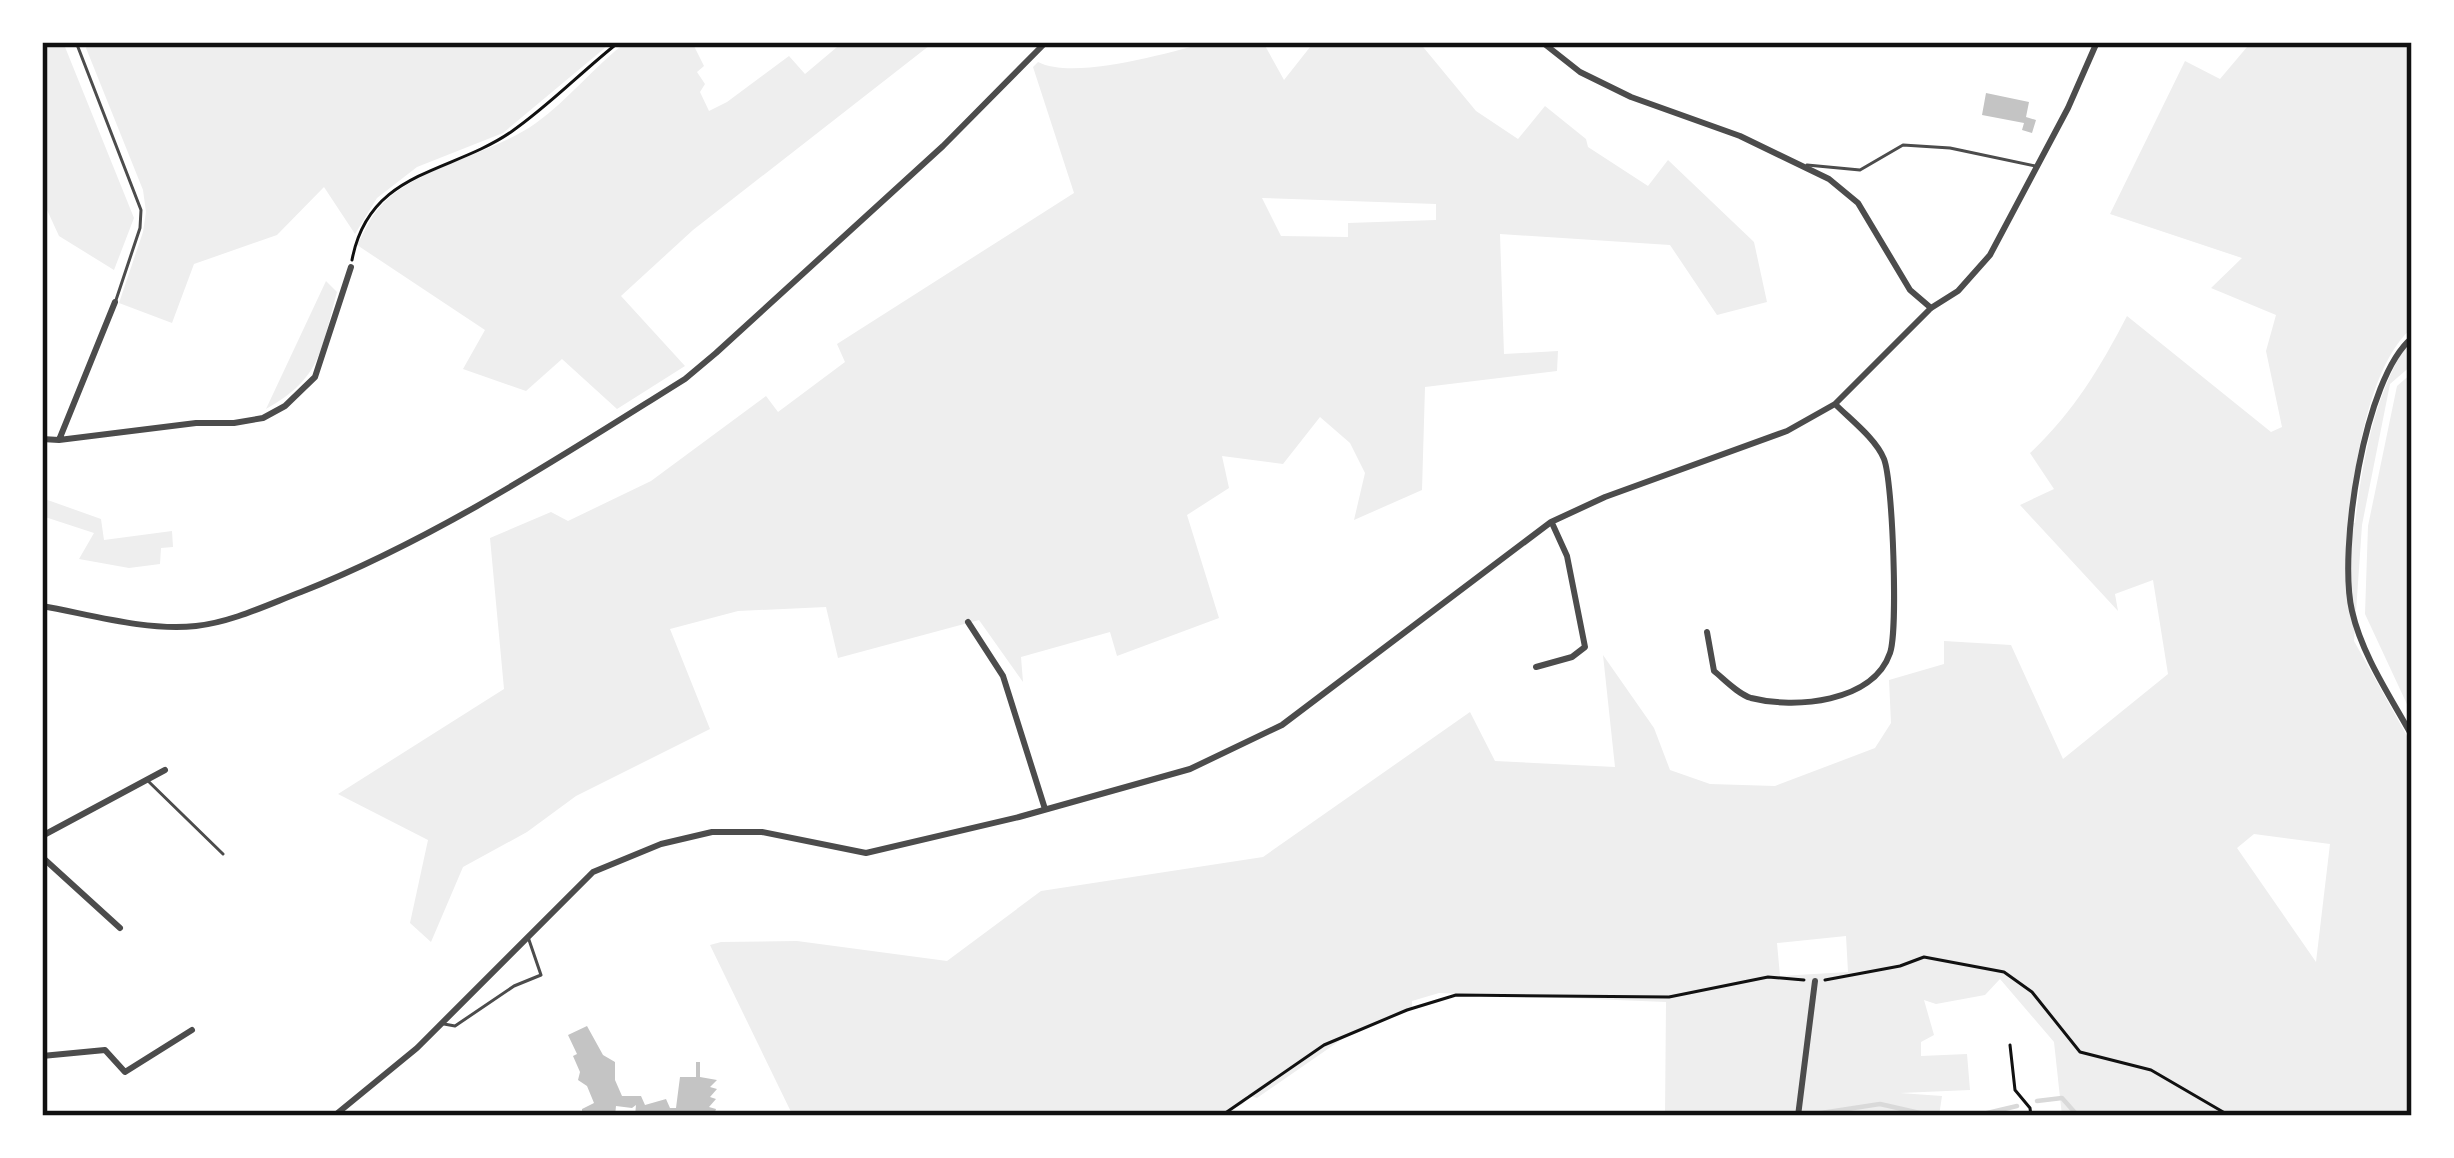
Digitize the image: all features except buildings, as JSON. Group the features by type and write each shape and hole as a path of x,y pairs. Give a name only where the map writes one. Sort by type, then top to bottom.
{"street":[{"path":"42,606 162,627 200,626 338,577 468,512 685,379 943,146 1046,42"},
{"path":"1542,42 1580,72 1631,97 1740,136 1829,179 1858,203 1910,290 1931,308"},
{"path":"334,1116 442,1024 593,872 662,844 712,832 762,832 866,853 1190,769 1282,725 1551,522 1605,497 1787,431 1835,404 1931,308 1958,291 1990,255 2068,108 2097,42"},
{"path":"42,439 234,423 262,418 285,406 315,377 351,268"},
{"path":"59,440 115,302"},
{"path":"2412,338 2399,348 2378,392 2355,487 2348,591 2364,647 2412,736"},
{"path":"1707,632 1714,671 1746,697 1784,702 1838,698 1870,680 1890,654 1893,612 1885,460 1835,404"},
{"path":"1536,667 1571,657 1585,647 1567,556 1551,522"},
{"path":"968,622 1003,676 1045,809"},
{"path":"42,836 165,770"},
{"path":"42,857 120,928"},
{"path":"1798,1116 1798,1086 1815,981"},
{"path":"42,1056 105,1051 125,1072 192,1030"}],"lane":[{"path":"76,42 141,210 140,229 115,302"},
{"path":"1799,164 1861,170 1903,145 1949,148 2036,166"},
{"path":"145,778 223,854"},
{"path":"442,1024 455,1026 514,986 541,975 528,937"}],"path":[{"path":"351,268 355,243 374,208 392,191 422,171 487,147 511,132 619,42"},
{"path":"1221,1116 1324,1045 1456,995 1669,997 1768,976 1815,981 1900,966 1924,957 2004,972 2032,992 2080,1052 2151,1070 2230,1116"},
{"path":"2011,1045 2015,1090 2031,1116"}],"shaded area":[{"path":"42,42 63,42 134,218 114,270 59,236 42,199"},
{"path":"89,42 612,42 503,133 417,167 377,198 355,234 324,187 277,235 194,264 172,323 119,303 146,212 143,190 86,48"},
{"path":"626,42 692,42 704,66 697,72 705,84 700,92 709,111 789,56 805,74 843,42 934,42 693,230 621,296 685,366 617,409 562,359 526,391 463,369 485,330 357,245 389,198 428,174 536,123"},
{"path":"1210,42 1263,42 1284,80 1314,42 1419,42 1476,111 1518,139 1545,106 1586,139 1588,147 1648,186 1668,160 1754,242 1767,302 1717,315 1670,245 1500,234 1504,354 1558,351 1557,371 1425,387 1422,490 1354,520 1365,473 1350,443 1320,417 1283,464 1222,456 1229,488 1187,515 1219,618 1117,656 1110,632 1021,657 1023,682 979,620 838,658 826,607 738,611 670,629 710,729 576,796 527,832 463,867 431,942 410,923 428,840 338,794 504,689 490,538 551,512 568,521 651,481 766,396 778,412 845,362 837,344 1074,193 1033,67 1038,62 1054,67 1098,67","holes":["1262,198 1436,204 1436,220 1348,223 1348,237 1281,236"]},
{"path":"2240,42 2412,42 2412,328 2397,344 2374,391 2349,522 2355,523 2380,402 2412,336 2412,365 2390,384 2362,525 2354,641 2412,745 2412,1116 2062,1116 2054,1042 2000,979 1985,995 1936,1004 1924,1000 1934,1035 1921,1042 1921,1056 1967,1054 1970,1090 1900,1093 1942,1096 1939,1116 1665,1116 1666,1002 1439,993 1412,1001 1412,1008 1348,1035 1257,1098 1247,1095 1243,1104 1215,1116 793,1116 710,945 797,941 947,961 1041,891 1263,857 1470,712 1495,761 1615,767 1603,655 1654,728 1670,770 1710,784 1775,786 1875,748 1891,723 1889,680 1944,664 1944,641 2011,645 2063,759 2168,674 2153,580 2115,594 2118,611 2020,505 2054,489 2030,453 2084,389 2127,316 2271,432 2282,427 2266,351 2276,315 2211,288 2242,258 2110,214 2185,61 2220,79 2247,47","holes":["2254,834 2330,844 2316,962 2237,848","1846,936 1848,972 1780,976 1777,943"]},
{"path":"326,281 337,292 316,360 298,386 266,409"},
{"path":"2412,373 2412,715 2365,614 2368,526 2397,386"},
{"path":"42,498 101,519 104,540 172,531 173,547 161,548 160,564 129,568 79,559 94,533 42,516"}],"waterway":[{"path":"2037,1101 2062,1098 2078,1116"},
{"path":"1808,1115 1880,1104 1933,1116"},
{"path":"1983,1114 2017,1106"}]}
